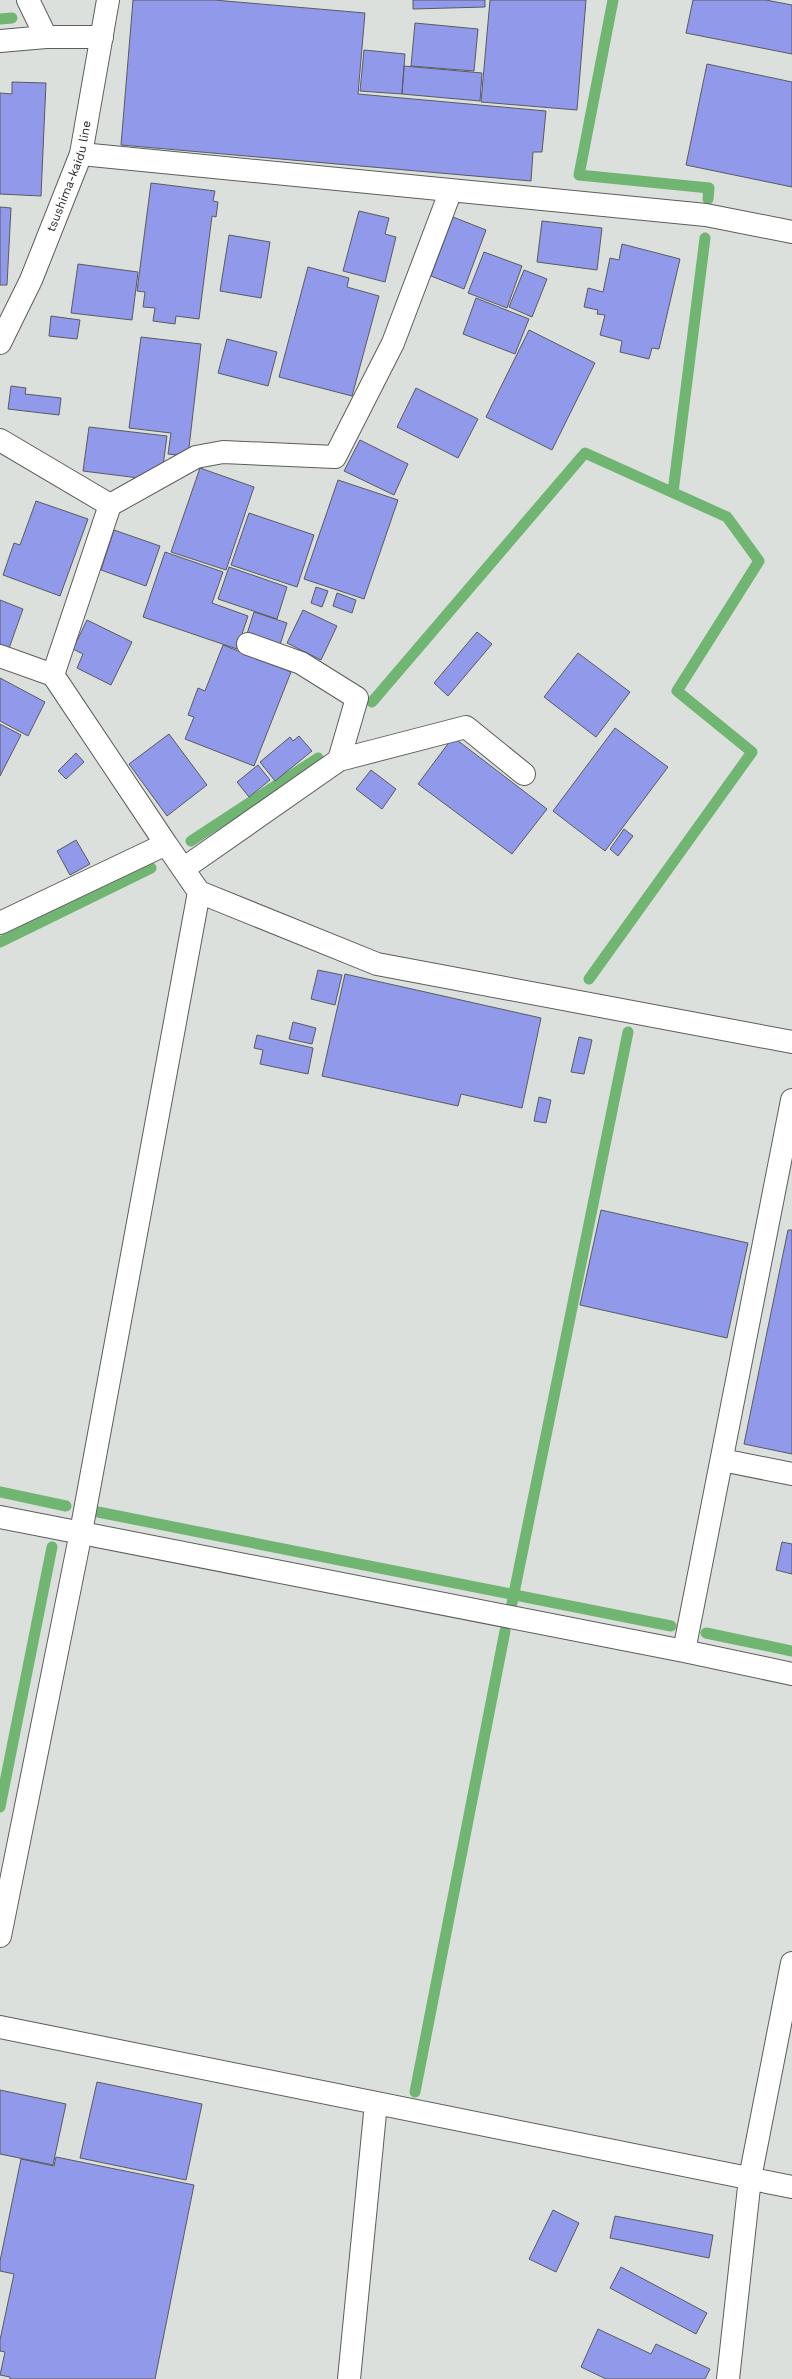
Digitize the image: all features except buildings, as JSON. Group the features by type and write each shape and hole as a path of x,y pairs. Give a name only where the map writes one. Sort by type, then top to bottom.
{"street":[{"path":"28,0 46,37"},
{"name":"tsushima-kaidu line","path":"0,343 31,280 81,154 108,0"},
{"path":"0,41 46,37 102,37"},
{"path":"81,154 706,215 792,232"},
{"path":"53,675 110,505 196,458 223,452 335,458 393,343 451,190"},
{"path":"0,440 110,505"},
{"path":"248,644 301,663 357,698 339,760"},
{"path":"0,656 53,675 199,892 377,964 792,1042"},
{"path":"183,868 339,760 466,727 524,774"},
{"path":"0,923 166,844"},
{"path":"0,1936 81,1532 199,892"},
{"path":"684,1651 792,1100"},
{"path":"722,1460 792,1474"},
{"path":"0,1517 684,1651 792,1674"},
{"path":"728,2379 750,2178 792,1963"},
{"path":"0,2027 792,2186"},
{"path":"349,2379 376,2103"}],"waterway":[{"path":"613,0 579,175 709,188 708,199"},
{"path":"0,19 12,18"},
{"path":"673,492 705,238"},
{"path":"372,702 585,453 727,517 759,561 677,691 752,752 589,979"},
{"path":"191,841 318,758"},
{"path":"0,942 151,868"},
{"path":"512,1603 628,1032"},
{"path":"0,1492 66,1506"},
{"path":"98,1512 671,1626"},
{"path":"0,1807 52,1547"},
{"path":"415,2092 505,1631"},
{"path":"706,1633 792,1651"}]}
